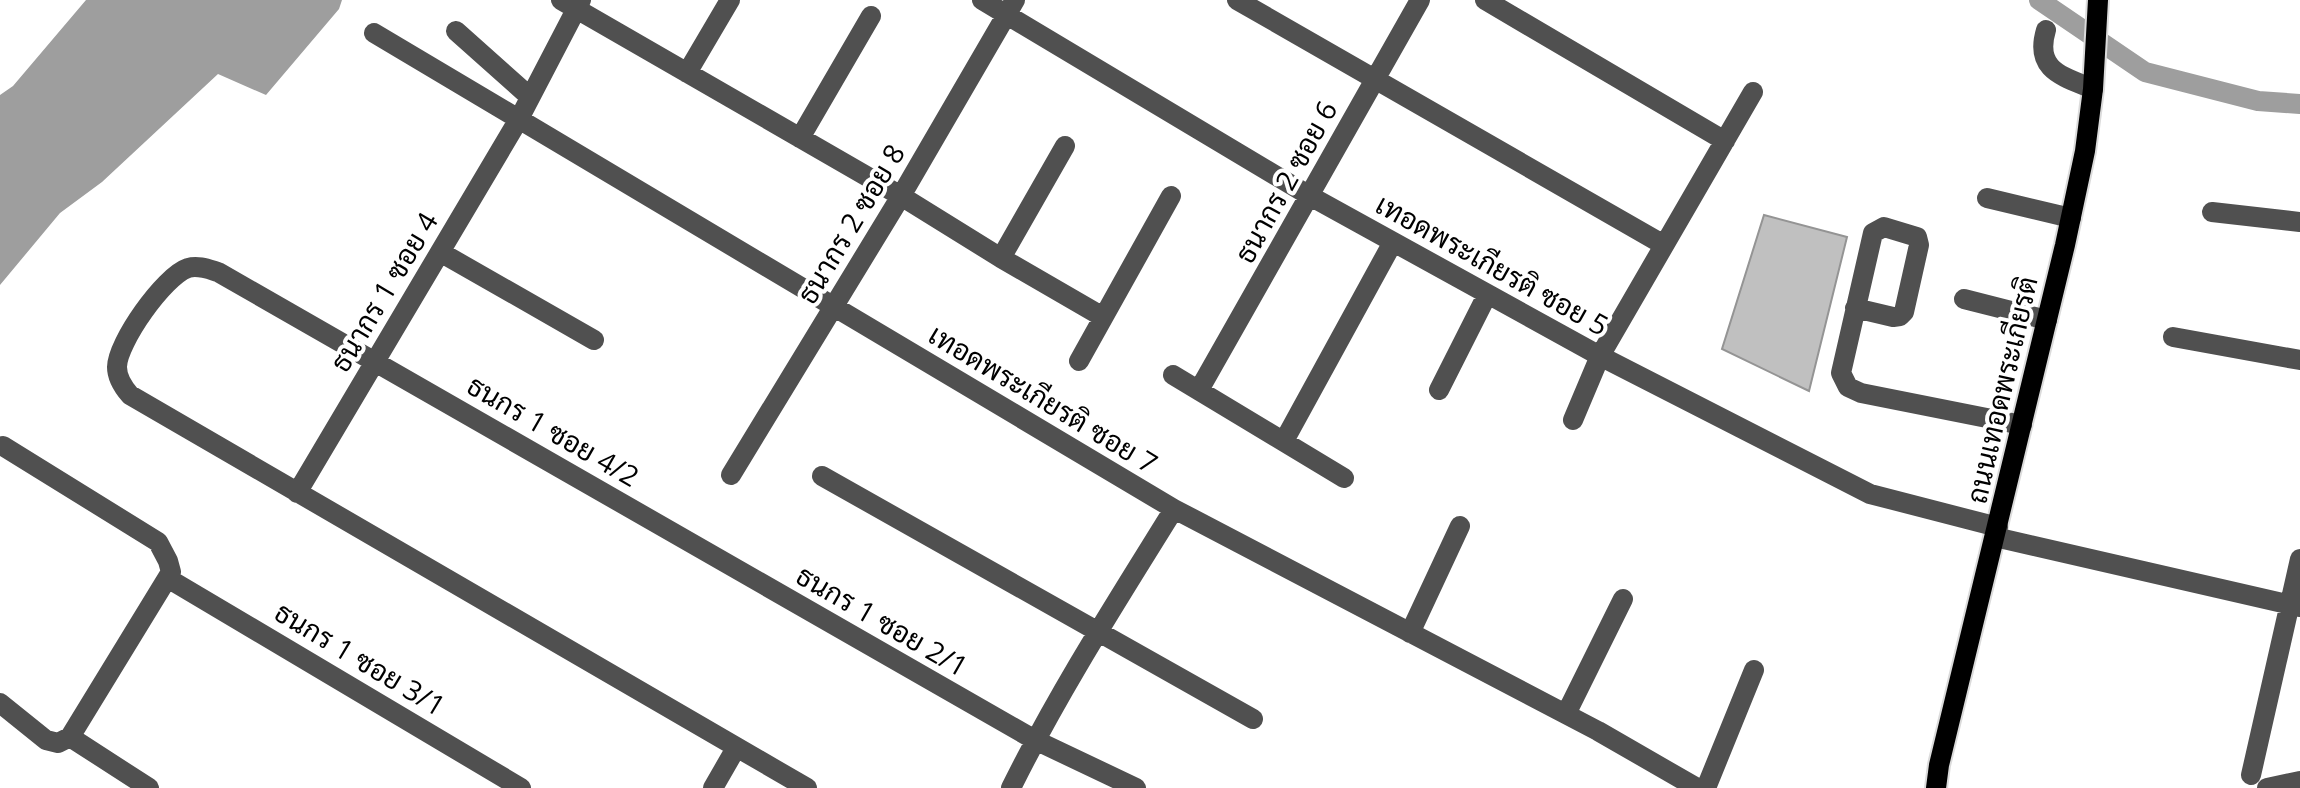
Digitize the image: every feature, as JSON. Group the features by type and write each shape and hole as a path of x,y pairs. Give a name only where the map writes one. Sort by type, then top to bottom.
{"main road":[{"name":"ถนนเทอดพระเกียรติ","path":"1936,788 2085,151 2093,89 2098,5"}],"street":[{"path":"687,73 730,0"},
{"name":"เทอดพระเกียรติ ซอย 5","path":"982,0 1011,7 1310,196 1487,295 1870,494 1996,532 2296,606"},
{"path":"1237,0 1664,245"},
{"name":"ธนากร 2 ซอย 6","path":"1199,390 1420,0"},
{"path":"1485,0 1725,141"},
{"path":"573,3 1103,317"},
{"name":"ธนากร 1 ซอย 4","path":"297,493 519,119 573,3"},
{"name":"ธนากร 2 ซอย 8","path":"731,475 901,196 1011,7"},
{"path":"800,138 871,16"},
{"path":"2046,30 2041,45 2049,65 2059,75 2093,89"},
{"path":"456,31 530,97"},
{"name":"เทอดพระเกียรติ ซอย 7","path":"374,33 1174,509 1566,714 1697,788"},
{"path":"1573,420 1600,356 1753,92"},
{"path":"1001,258 1065,146"},
{"path":"1079,361 1171,196"},
{"path":"1987,198 2071,218"},
{"path":"2212,212 2300,222"},
{"path":"1855,308 1893,317 1904,312 1919,245 1917,237 1884,227 1873,233 1855,308 1841,373 1848,387 1861,393 2022,425"},
{"path":"1284,441 1393,242"},
{"path":"440,252 594,340"},
{"name":"ธนกร 1 ซอย 4/2","path":"297,493 130,395 121,383 117,368 120,348 164,285 176,274 190,267 201,266 218,272 376,360 702,551"},
{"path":"1439,390 1487,295"},
{"path":"1964,299 2047,320"},
{"path":"2173,337 2300,360"},
{"path":"1173,375 1344,478"},
{"path":"0,703 46,740 58,743 70,737 171,572 158,542 3,446"},
{"path":"822,476 1253,719"},
{"path":"297,493 807,788"},
{"path":"1011,788 1035,740 1174,509"},
{"path":"1410,633 1460,526"},
{"name":"ธนกร 1 ซอย 2/1","path":"702,551 1035,740 1136,788"},
{"path":"2300,559 2296,606 2259,782 2300,781"},
{"name":"ธนกร 1 ซอย 3/1","path":"169,579 521,788"},
{"path":"1566,714 1623,599"},
{"path":"1706,788 1754,670"},
{"path":"70,737 149,788"},
{"path":"713,788 736,748"}],"shaded area":[{"path":"86,0 342,0 339,9 266,95 218,74 102,182 60,213 0,285 0,95 13,86"}],"building":[{"path":"1764,215 1847,237 1809,391 1722,349"}],"waterway":[{"path":"2039,0 2145,72 2258,101 2300,104"}]}
